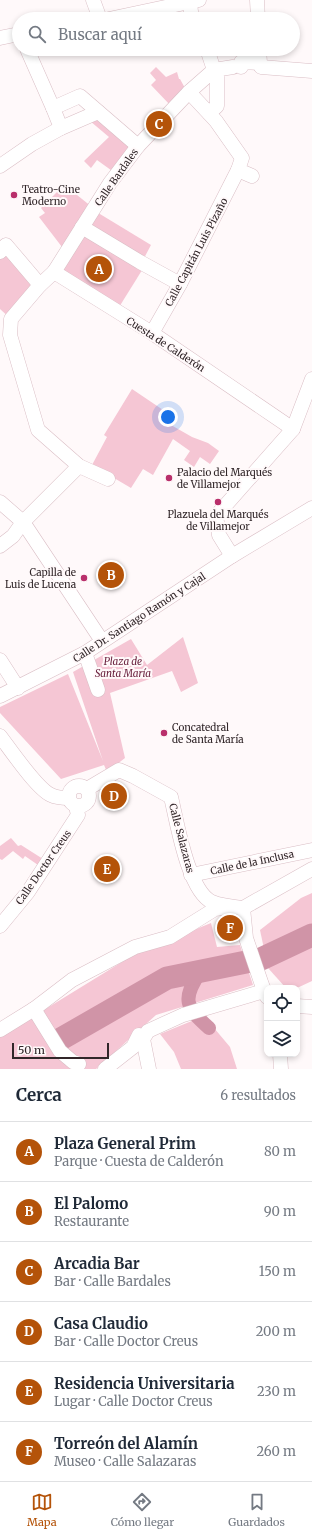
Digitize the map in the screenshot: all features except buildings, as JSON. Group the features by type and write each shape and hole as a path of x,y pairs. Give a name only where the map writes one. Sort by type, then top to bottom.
{"street":[{"path":"93,0 97,12"},
{"path":"257,0 258,12"},
{"path":"132,12 161,3 194,1 191,12"},
{"path":"0,38 12,35"},
{"path":"30,56 61,128"},
{"path":"209,56 217,75 217,106 209,113"},
{"path":"214,70 237,67 241,62 260,62 260,56"},
{"path":"261,67 312,71"},
{"name":"Calle Bardales","path":"54,272 110,183 138,146 189,92 214,70"},
{"path":"189,92 216,121 242,158 238,170 252,176"},
{"path":"53,108 80,96 138,146"},
{"path":"0,166 32,144 61,128 98,112"},
{"name":"Calle Capitán Luis Pizaño","path":"152,334 180,284 238,170"},
{"path":"82,227 180,284"},
{"path":"2,245 40,285"},
{"path":"54,272 40,285 11,319 5,330 38,430 79,466 108,480"},
{"name":"Cuesta de Calderón","path":"54,272 152,334 293,429"},
{"path":"232,556 219,534 216,516 293,429 312,379"},
{"path":"0,546 13,536 23,522 79,466"},
{"path":"0,502 23,522 102,641"},
{"name":"Calle Dr. Santiago Ramón y Cajal","path":"0,696 85,654 102,641 232,556 312,508"},
{"path":"85,654 98,690"},
{"path":"0,660 18,688"},
{"path":"0,736 40,788 49,795 73,802"},
{"name":"Calle Salazaras","path":"73,802 83,806 88,802 90,795 87,789 119,770 134,776 171,797 191,875 202,894 212,901 237,907"},
{"name":"Calle Doctor Creus","path":"0,926 28,892 78,815 73,802"},
{"name":"Calle de la Inclusa","path":"191,875 312,850"},
{"path":"0,1030 34,1009 72,980 135,947 170,937 215,909 237,907 312,869"},
{"path":"139,1034 148,1032 183,1015 264,991 237,907"},
{"path":"300,1006 312,1007"},
{"path":"34,1009 60,1051 73,1062 79,1064"},
{"path":"105,1069 133,1047 139,1034"},
{"path":"139,1034 149,1069"},
{"path":"280,1057 282,1069"}],"green space":[{"path":"156,67 166,77 177,72 179,79 186,90 171,106 151,85 156,80 150,73"},
{"path":"100,115 134,145 115,173 97,160 91,168 84,161 109,137 90,121"},
{"path":"67,187 92,207 62,247 39,217 45,213 41,208 58,191 61,193"},
{"path":"95,211 151,245 143,260 86,226"},
{"path":"82,227 144,267 116,312 54,272"},
{"path":"6,245 40,285 11,319 0,309 0,252"},
{"path":"132,389 169,414 164,421 192,437 208,443 219,451 210,464 200,457 194,467 184,460 190,451 173,439 153,475 143,469 131,488 92,465 107,437 104,435"},
{"name":"Plaza de Santa María","path":"183,637 198,683 181,692 172,671 110,693 125,758 107,772 104,765 61,779 0,713 0,707 68,674 103,761 73,672 131,639 147,665"},
{"path":"11,838 18,846 21,845 43,859 38,865 25,856 23,859 13,851 2,860 0,859 0,846"},
{"path":"312,893 312,981 300,987 300,985 283,985 268,968 260,930 301,898"},
{"path":"211,923 217,947 240,945 253,985 156,1015 96,1069 0,1069 0,1037 135,954"},
{"path":"204,1016 230,1047 237,1069 181,1069 174,1052 160,1034"}],"waterway":[{"path":"59,1040 167,978 261,959 312,935"},
{"path":"200,972 190,989 189,1002 195,1014 209,1028"}],"place":[{"name":"Arcadia Bar","path":"159,124"},
{"name":"Teatro-Cine Moderno","path":"14,195"},
{"name":"Plaza General Prim","path":"99,269"},
{"name":"Palacio del Marqués de Villamejor","path":"169,478"},
{"name":"Plazuela del Marqués de Villamejor","path":"218,502"},
{"name":"El Palomo","path":"111,575"},
{"name":"Capilla de Luis de Lucena","path":"84,578"},
{"name":"Concatedral de Santa María","path":"164,733"},
{"name":"Casa Claudio","path":"114,796"},
{"name":"Residencia Universitaria","path":"107,869"},
{"name":"Torreón del Alamín","path":"230,928"}]}
